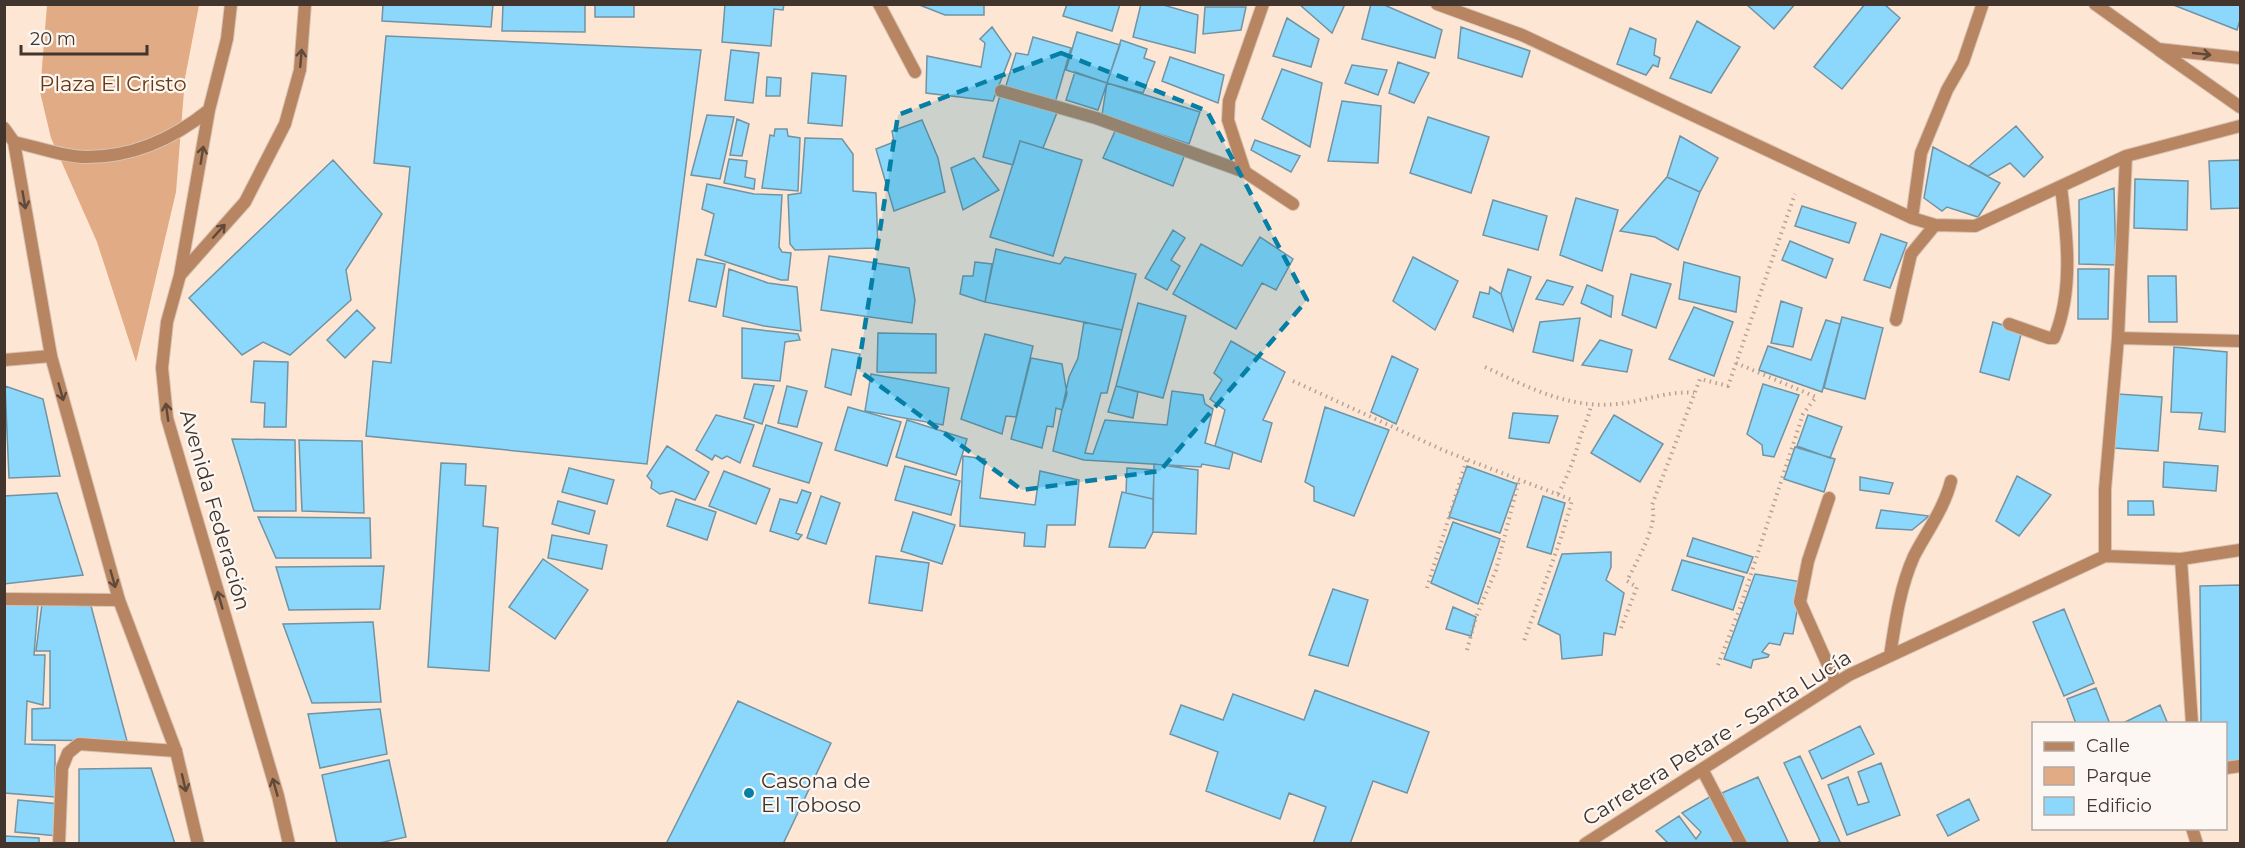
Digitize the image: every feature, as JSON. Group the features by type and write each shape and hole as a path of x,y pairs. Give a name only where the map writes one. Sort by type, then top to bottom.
{"street":[{"name":"Avenida Federación","path":"231,4 223,58 209,110 180,275 167,322 162,368 167,418 278,796 289,843"},
{"path":"180,275 245,202 285,124 300,70 305,4"},
{"path":"879,4 915,72"},
{"path":"1245,172 1228,120 1229,101 1263,4"},
{"path":"1437,4 1522,35 1912,218 1935,225 1975,226 2126,156 2241,126"},
{"path":"2095,4 2241,107"},
{"path":"1912,218 1921,153 1947,90 1963,62 1982,6"},
{"path":"2158,49 2241,58"},
{"path":"1001,91 1096,118 1245,172 1293,204"},
{"path":"14,142 86,157 142,150 174,136 209,110"},
{"path":"4,128 14,142 51,356 119,600 176,751 198,843"},
{"path":"2105,556 2105,489 2118,338 2126,156"},
{"path":"2009,324 2049,338 2054,338 2057,331 2062,313 2069,247 2061,187"},
{"path":"1896,320 1911,254 1935,225"},
{"path":"2118,338 2241,341"},
{"path":"4,360 51,356"},
{"path":"1890,656 1897,611 1914,557 1933,526 1951,481"},
{"path":"1829,498 1808,561 1800,602 1836,683"},
{"name":"Carretera Petare - Santa Lucía","path":"1585,843 1600,840 1702,769 1836,683 2105,556 2181,559 2241,550"},
{"path":"2181,559 2192,722"},
{"path":"4,598 119,600"},
{"path":"59,843 62,768 68,753 79,744 176,751"},
{"path":"1702,769 1741,843"}],"path":[{"path":"1621,628 1637,587 1627,581 1645,544 1654,511 1652,505 1700,379 1728,386 1804,168"},
{"path":"1718,665 1740,608 1803,414 1816,397 1736,363"},
{"path":"1485,367 1545,395 1571,403 1618,404 1695,393"},
{"path":"1293,381 1467,459 1572,500 1562,536 1524,641"},
{"path":"1558,494 1576,460 1577,447 1589,418 1591,404"},
{"path":"1426,588 1467,459"},
{"path":"1467,650 1476,617 1496,570 1519,480"}],"highlighted area":[{"path":"1061,53 1207,111 1307,300 1160,471 1022,490 858,370 898,115"}],"green space":[{"name":"Plaza El Cristo","path":"47,5 199,5 185,78 176,192 136,362 97,242 51,138 40,92"}],"building":[{"path":"383,4 493,4 491,27 382,21"},
{"path":"503,4 585,4 585,32 502,31"},
{"path":"595,4 634,4 634,17 595,17"},
{"path":"725,4 784,4 783,10 774,9 771,46 722,42"},
{"path":"917,4 984,4 984,15 945,15"},
{"path":"1067,4 1120,4 1112,31 1063,16"},
{"path":"1141,4 1160,4 1198,15 1195,53 1133,37"},
{"path":"1299,4 1345,4 1332,33"},
{"path":"1371,4 1382,4 1442,30 1435,58 1362,39"},
{"path":"1746,4 1795,4 1774,29"},
{"path":"1865,4 1884,4 1900,18 1842,89 1814,67"},
{"path":"2171,4 2240,4 2240,20 2237,30"},
{"path":"1205,7 1246,7 1241,30 1203,34"},
{"path":"1287,18 1319,39 1311,67 1273,56"},
{"path":"1697,21 1740,47 1711,93 1670,78"},
{"path":"992,27 1011,54 993,101 926,93 927,56 981,67 985,43 980,39"},
{"path":"1461,27 1530,51 1522,77 1458,58"},
{"path":"1630,28 1656,39 1654,55 1660,58 1658,67 1653,65 1646,75 1617,64"},
{"path":"1077,32 1120,45 1107,83 1066,70"},
{"path":"386,36 701,50 647,464 366,436 373,361 391,363 410,167 374,163"},
{"path":"1033,37 1071,48 1055,103 1005,89 1016,53 1028,55"},
{"path":"1121,40 1147,49 1144,58 1155,62 1143,93 1107,83"},
{"path":"731,50 759,53 753,103 725,100"},
{"path":"1170,57 1224,75 1218,103 1162,81"},
{"path":"1398,62 1429,73 1414,103 1389,93"},
{"path":"1352,65 1387,70 1378,95 1345,83"},
{"path":"1282,69 1322,83 1310,147 1262,119"},
{"path":"1075,72 1107,83 1098,110 1066,100"},
{"path":"812,73 846,76 842,126 808,123"},
{"path":"767,77 781,78 780,96 766,96"},
{"path":"1107,83 1200,112 1189,144 1102,115"},
{"path":"1000,95 1058,110 1043,148 1020,141 1013,165 983,157"},
{"path":"1342,101 1381,106 1378,163 1328,161"},
{"path":"707,115 734,117 720,179 691,175"},
{"path":"1428,117 1489,137 1471,193 1410,173"},
{"path":"737,119 749,124 742,156 730,155"},
{"path":"922,120 938,158 945,192 894,211 876,149 894,142 892,131"},
{"path":"2016,126 2043,157 2024,177 2010,163 1988,176 1969,166"},
{"path":"775,129 787,129 788,136 800,138 798,191 762,188 770,135 774,136"},
{"path":"1116,129 1185,154 1173,186 1103,158"},
{"path":"1680,136 1718,158 1700,192 1667,177"},
{"path":"805,138 842,139 853,154 853,191 876,193 878,248 795,250 790,244 788,195 801,193"},
{"path":"1255,140 1300,156 1291,172 1251,150"},
{"path":"1020,141 1082,160 1053,256 990,237"},
{"path":"1933,147 2000,183 1978,217 1947,207 1942,211 1924,198"},
{"path":"974,158 999,190 963,210 951,168"},
{"path":"729,159 747,161 745,177 755,179 754,189 724,183"},
{"path":"333,160 382,214 346,270 351,300 290,355 263,342 242,355 189,298"},
{"path":"2240,160 2240,208 2211,209 2209,161"},
{"path":"1667,177 1700,192 1678,250 1655,237 1620,231"},
{"path":"2135,179 2188,181 2187,230 2134,228"},
{"path":"707,184 754,194 782,195 779,247 782,252 791,253 788,280 781,280 705,255 714,214 702,209"},
{"path":"2114,188 2116,265 2079,264 2079,200"},
{"path":"1576,198 1618,210 1602,271 1560,255"},
{"path":"1493,200 1547,216 1538,250 1483,235"},
{"path":"1802,206 1856,223 1849,243 1795,226"},
{"path":"1173,230 1185,238 1171,260 1180,266 1167,290 1145,278"},
{"path":"1881,234 1907,243 1890,288 1864,280"},
{"path":"1260,237 1293,259 1276,290 1262,283 1236,329 1173,294 1201,244 1242,266"},
{"path":"1790,241 1833,259 1826,278 1782,260"},
{"path":"996,249 1060,264 1065,257 1136,274 1122,330 985,302"},
{"path":"829,256 909,268 915,300 912,323 821,310"},
{"path":"1413,257 1458,281 1435,330 1393,301"},
{"path":"697,259 725,264 716,307 689,301"},
{"path":"975,262 992,264 985,302 960,294 963,276 973,276"},
{"path":"1684,262 1740,277 1736,312 1679,299"},
{"path":"729,269 768,283 797,287 801,331 764,326 723,316"},
{"path":"1508,269 1531,277 1513,331 1501,294"},
{"path":"2078,269 2109,269 2108,319 2078,319"},
{"path":"1631,274 1671,284 1656,328 1622,315"},
{"path":"2148,276 2176,276 2177,322 2149,322"},
{"path":"1547,280 1573,287 1563,305 1536,299"},
{"path":"1587,285 1613,296 1611,317 1581,303"},
{"path":"1490,287 1501,294 1513,331 1473,317 1480,292 1489,294"},
{"path":"1781,301 1802,308 1793,347 1771,343"},
{"path":"1138,303 1186,316 1163,398 1116,386"},
{"path":"1694,307 1733,322 1714,376 1669,359"},
{"path":"357,310 375,328 345,358 327,340"},
{"path":"1842,317 1883,328 1865,399 1824,388"},
{"path":"1580,318 1573,361 1533,352 1540,322"},
{"path":"1826,320 1840,324 1822,392 1759,370 1768,346 1811,360"},
{"path":"1084,322 1122,330 1107,393 1101,393 1085,453 1093,454 1105,420 1167,425 1172,391 1203,395 1205,404 1213,409 1205,443 1233,452 1229,469 1202,464 1201,467 1084,460 1053,451 1069,377 1078,358"},
{"path":"1993,322 2022,331 2009,380 1980,372"},
{"path":"742,328 798,334 800,340 785,342 780,381 742,378"},
{"path":"878,333 936,334 936,373 877,372"},
{"path":"985,334 1033,346 1016,417 1006,416 1002,434 961,419"},
{"path":"1600,340 1632,350 1627,372 1582,365"},
{"path":"1231,341 1285,372 1263,420 1272,423 1261,462 1215,446 1225,410 1210,399 1222,380 1214,373"},
{"path":"2174,347 2227,352 2225,432 2199,429 2202,413 2171,412"},
{"path":"832,349 860,354 851,395 825,387"},
{"path":"1392,356 1418,369 1396,424 1371,412"},
{"path":"1031,358 1062,364 1067,394 1062,410 1056,408 1053,427 1047,426 1042,448 1011,439"},
{"path":"254,361 288,362 286,427 264,427 265,403 251,402"},
{"path":"871,374 949,388 943,425 865,411"},
{"path":"754,384 774,386 762,424 744,418"},
{"path":"1763,384 1799,395 1774,457 1763,455 1762,445 1747,434"},
{"path":"5,386 43,399 60,476 9,478"},
{"path":"787,386 807,391 797,427 778,423"},
{"path":"1116,386 1138,392 1133,418 1108,412"},
{"path":"2118,394 2162,397 2158,451 2113,448"},
{"path":"848,407 901,422 887,466 835,450"},
{"path":"1325,407 1389,430 1354,516 1314,501 1314,487 1305,482"},
{"path":"1513,413 1558,416 1549,443 1509,438"},
{"path":"716,415 754,425 740,463 727,456 722,459 715,455 712,460 696,450"},
{"path":"1614,415 1663,444 1640,482 1591,453"},
{"path":"1808,415 1842,427 1830,458 1797,446"},
{"path":"907,420 967,439 956,475 896,457"},
{"path":"766,425 822,443 809,483 753,466"},
{"path":"232,439 295,440 296,511 254,511"},
{"path":"299,440 362,441 364,513 302,511"},
{"path":"667,446 709,472 695,500 672,491 660,494 651,488 652,482 647,476"},
{"path":"1795,447 1835,459 1824,492 1784,479"},
{"path":"963,456 985,459 980,498 1035,505 1040,471 1079,480 1075,525 1047,525 1045,547 1024,546 1025,533 960,526"},
{"path":"2164,462 2218,466 2216,491 2163,487"},
{"path":"441,463 466,464 465,485 486,486 483,526 498,528 489,671 428,667"},
{"path":"1154,464 1198,470 1196,534 1153,532"},
{"path":"905,466 960,481 951,515 895,500"},
{"path":"1467,466 1517,484 1500,533 1449,517"},
{"path":"569,468 614,480 607,504 562,492"},
{"path":"1127,468 1154,470 1153,499 1126,493"},
{"path":"724,471 770,489 756,524 709,506"},
{"path":"2017,476 2051,495 2019,536 1996,521"},
{"path":"1860,477 1893,483 1889,494 1860,490"},
{"path":"802,490 811,493 796,533 802,535 798,540 770,531 780,499 797,503"},
{"path":"1122,492 1153,499 1153,532 1145,548 1109,547"},
{"path":"57,493 83,575 4,584 4,496"},
{"path":"821,496 840,503 826,544 807,538"},
{"path":"1543,496 1565,503 1551,554 1527,547"},
{"path":"676,499 716,512 707,540 667,526"},
{"path":"558,501 595,511 589,534 552,524"},
{"path":"2128,501 2153,501 2154,515 2128,515"},
{"path":"1881,510 1929,516 1912,530 1876,528"},
{"path":"913,512 955,525 942,564 901,551"},
{"path":"258,517 370,518 371,558 276,558"},
{"path":"1453,522 1500,539 1478,604 1431,583"},
{"path":"552,535 607,545 602,569 548,558"},
{"path":"1693,538 1753,557 1747,573 1687,556"},
{"path":"1611,552 1611,567 1606,580 1624,593 1615,635 1604,633 1602,655 1562,659 1560,635 1538,624 1562,554"},
{"path":"876,556 929,563 922,611 869,603"},
{"path":"543,559 588,590 555,639 509,607"},
{"path":"1682,560 1744,577 1733,610 1672,590"},
{"path":"384,566 380,609 289,610 276,567"},
{"path":"1755,574 1802,582 1793,634 1784,633 1780,645 1769,643 1762,652 1769,655 1768,657 1753,660 1751,668 1724,659"},
{"path":"2240,585 2240,763 2227,763 2227,722 2201,722 2200,586"},
{"path":"1333,589 1368,600 1348,666 1309,655"},
{"path":"4,604 38,605 34,655 45,655 43,705 27,701 25,744 55,745 55,797 4,793"},
{"path":"42,604 91,606 127,741 32,740 32,709 50,708 50,651 36,651"},
{"path":"1453,607 1476,617 1471,636 1446,629"},
{"path":"2064,609 2094,683 2064,696 2033,622"},
{"path":"373,622 381,702 312,703 283,624"},
{"path":"2096,688 2109,722 2075,722 2067,699"},
{"path":"1315,690 1429,732 1407,793 1373,781 1350,844 1313,844 1326,807 1289,793 1280,819 1206,791 1218,752 1170,734 1181,705 1223,720 1233,694 1304,720"},
{"name":"Casona de El Toboso","path":"738,701 831,743 783,844 666,844"},
{"path":"2160,705 2167,722 2125,722"},
{"path":"380,709 387,754 320,768 308,714"},
{"path":"1860,726 1874,754 1822,779 1809,751"},
{"path":"1800,756 1841,844 1815,844 1820,841 1784,763"},
{"path":"389,760 406,837 375,844 337,844 322,775"},
{"path":"1881,763 1900,815 1847,835 1828,785 1848,777 1858,805 1869,802 1858,772"},
{"path":"151,768 175,844 79,844 79,769"},
{"path":"1758,777 1789,844 1745,844 1722,793"},
{"path":"1713,795 1734,844 1669,844 1656,831 1679,816 1696,839 1701,832 1682,813"},
{"path":"1969,799 1979,820 1948,836 1937,815"},
{"path":"18,800 60,804 58,836 15,832"},
{"path":"4,836 39,838 39,844 4,844"}],"place":[{"name":"Casona de El Toboso","path":"749,793"}]}
